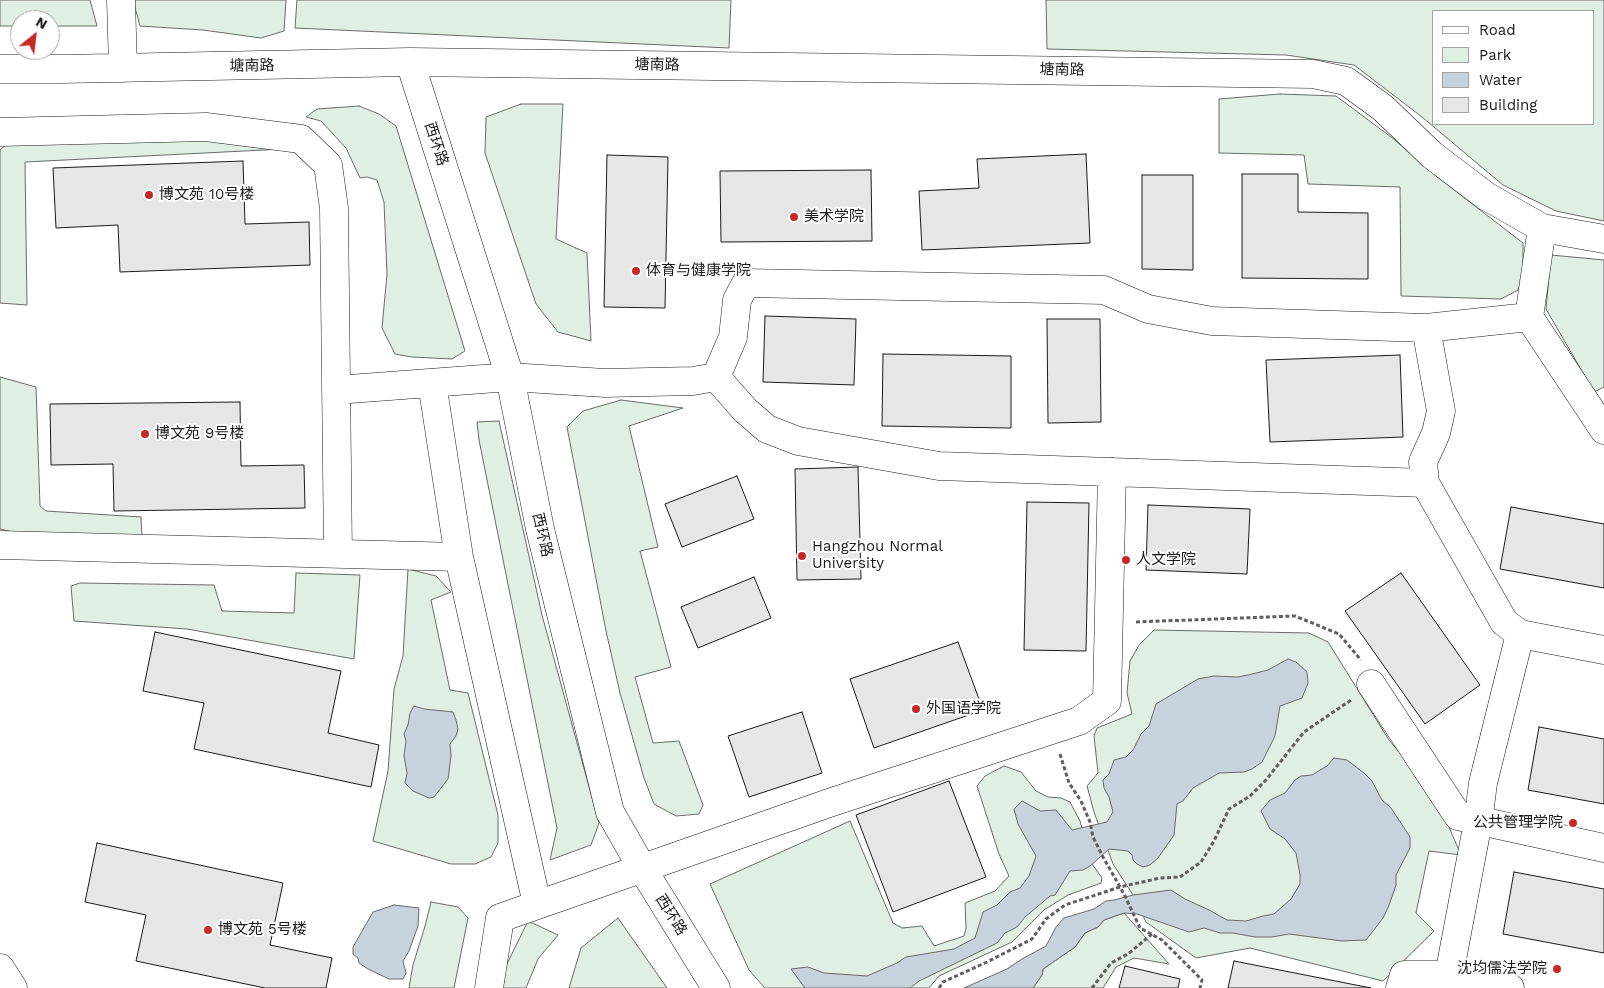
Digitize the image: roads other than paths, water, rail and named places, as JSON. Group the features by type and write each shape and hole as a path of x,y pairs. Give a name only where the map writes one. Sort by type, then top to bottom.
{"street":[{"path":"121,0 123,68"},
{"name":"塘南路","path":"0,69 410,62 1313,74 1346,81 1383,108 1432,155 1486,196 1542,228 1604,239"},
{"name":"西环路","path":"410,62 510,377 540,529 610,812 716,988"},
{"path":"0,132 206,127 301,139 328,165 334,208 338,554"},
{"path":"1542,228 1529,317 1604,430"},
{"path":"716,377 733,337 737,300 746,283 1104,290 1148,309 1212,321 1426,328 1529,317"},
{"path":"1426,328 1441,411 1436,433 1423,462 1425,483 1504,622 1520,634 1604,650"},
{"path":"336,390 510,377 605,383 693,381 716,377"},
{"path":"716,377 745,410 766,429 798,442 939,466 1425,483"},
{"path":"432,384 459,557 537,904"},
{"path":"489,988 500,918 832,802 1079,721 1107,701 1112,472"},
{"path":"0,545 459,557"},
{"path":"1449,975 1478,822 1483,783 1520,634"},
{"path":"1371,684 1458,816 1478,822 1604,848"},
{"path":"0,968 13,988"},
{"path":"1400,988 1404,975 1449,975 1510,988"}],"water":[{"path":"1288,659 1296,662 1307,672 1308,683 1302,698 1280,706 1275,736 1262,762 1244,772 1219,773 1193,788 1183,801 1177,804 1174,835 1158,858 1150,865 1143,867 1137,864 1128,851 1109,849 1083,870 1070,871 1055,895 1050,896 1025,917 1017,927 1005,933 997,943 919,981 910,988 805,988 791,969 808,967 824,973 867,976 906,957 954,949 975,938 983,912 997,905 1010,892 1020,888 1029,876 1036,856 1018,824 1014,809 1022,801 1040,811 1056,810 1072,830 1107,822 1113,812 1103,780 1109,774 1114,760 1126,757 1133,750 1141,734 1149,726 1156,704 1198,679 1214,676 1238,677 1248,675 1268,670"},
{"path":"414,706 453,712 458,729 456,736 450,744 451,756 448,779 434,797 429,798 413,791 405,783 407,773 404,756 406,741 404,734"},
{"path":"1334,758 1347,760 1372,781 1382,800 1391,808 1410,837 1410,848 1396,875 1396,885 1388,908 1383,918 1366,940 1342,941 1289,934 1255,937 1220,933 1204,928 1189,932 1137,914 1124,913 1104,920 1098,927 1085,933 1075,947 1043,969 1042,975 1033,988 964,988 1007,969 1046,946 1056,927 1064,918 1094,909 1106,901 1171,890 1227,920 1246,921 1274,914 1291,899 1300,884 1300,874 1296,853 1285,839 1270,829 1261,811 1270,800 1285,793 1295,780 1301,776 1312,775 1327,766"},
{"path":"394,905 419,908 418,926 409,951 403,961 406,973 403,979 389,979 368,969 359,963 358,958 353,954 353,947 373,912"}],"place":[{"name":"博文苑 10号楼","path":"149,195"},
{"name":"美术学院","path":"794,217"},
{"name":"体育与健康学院","path":"636,271"},
{"name":"博文苑 9号楼","path":"145,434"},
{"name":"Hangzhou Normal University","path":"802,556"},
{"name":"人文学院","path":"1126,560"},
{"name":"外国语学院","path":"916,709"},
{"name":"公共管理学院","path":"1573,823"},
{"name":"博文苑 5号楼","path":"208,930"},
{"name":"沈均儒法学院","path":"1557,969"}]}
